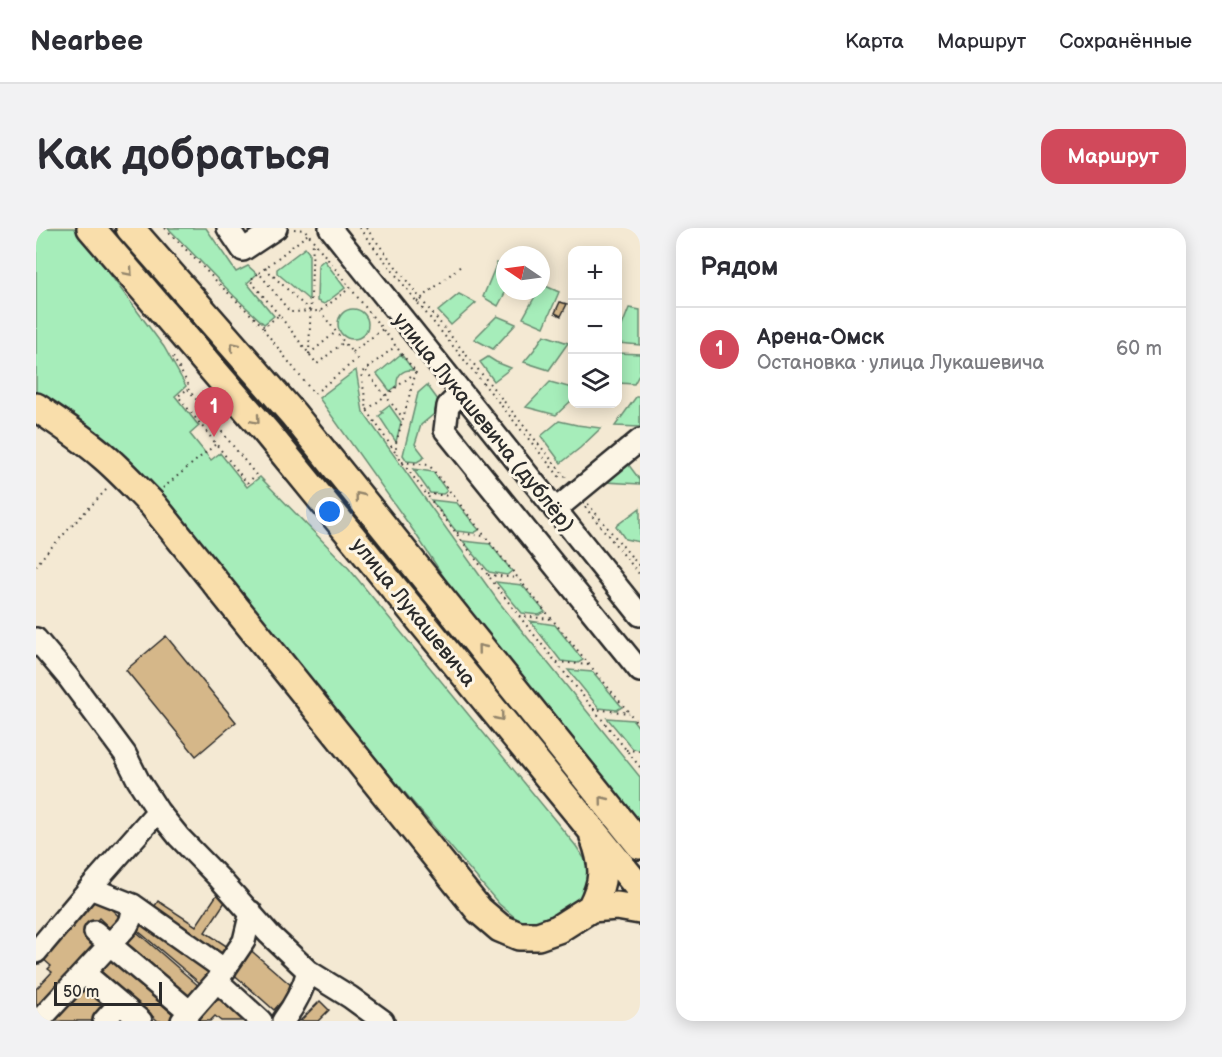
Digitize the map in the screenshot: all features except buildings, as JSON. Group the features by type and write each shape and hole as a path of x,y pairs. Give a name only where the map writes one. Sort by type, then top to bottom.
{"main road":[{"name":"улица Лукашевича","path":"91,228 268,434 640,889"},
{"name":"улица Лукашевича","path":"130,228 293,414 640,846"},
{"path":"36,407 102,455 153,505 479,910 500,928 519,936 538,936 558,929 591,908 617,906 640,910"},
{"path":"590,828 600,852 603,875 591,908"}],"street":[{"path":"228,228 243,250 279,228"},
{"name":"улица Лукашевича (дублёр)","path":"322,234 461,393 640,615"},
{"path":"461,393 448,406 445,430 640,670"},
{"path":"555,510 639,443"},
{"path":"36,639 125,754 158,811 179,837 269,934 308,970 382,1021"},
{"path":"36,952 158,811"},
{"path":"90,888 133,905 221,975 261,1021"},
{"path":"39,1021 84,973 103,938 127,926 133,905"},
{"path":"103,938 186,1017 221,975 244,941 251,912"},
{"path":"283,1021 293,1008 308,970"},
{"path":"84,973 141,1021"},
{"path":"104,1021 120,1003"}],"path":[{"path":"165,228 264,327 314,394 357,359 320,311"},
{"path":"279,228 305,230 309,234"},
{"path":"359,228 417,302 640,567"},
{"path":"366,228 640,575"},
{"path":"322,234 309,234 250,280 317,364 344,342"},
{"path":"322,234 350,288 416,372"},
{"path":"309,354 310,311 322,234"},
{"path":"417,302 462,265"},
{"path":"265,268 310,311"},
{"path":"259,273 290,312 320,311 350,288"},
{"path":"264,327 279,315"},
{"path":"352,352 382,329"},
{"path":"309,354 336,332"},
{"path":"396,346 361,374 367,410 402,462 488,575 640,767"},
{"path":"365,370 403,418"},
{"path":"367,410 416,372"},
{"path":"396,453 396,443 416,372"},
{"path":"188,389 256,476 247,483 216,444 178,396 188,389"},
{"path":"174,478 216,444"},
{"path":"402,462 429,465 518,578 640,726"},
{"path":"36,566 102,494"},
{"path":"427,494 452,496"},
{"path":"457,533 485,536"},
{"path":"488,575 518,578"},
{"path":"519,615 552,619"},
{"path":"557,662 589,665"},
{"path":"592,709 629,713"},
{"path":"626,750 640,751"}],"green space":[{"path":"36,228 74,228 80,234 164,347 186,386 175,396 199,426 190,434 211,460 220,453 247,487 260,477 346,565 576,846 588,869 586,886 580,901 554,922 528,924 518,920 499,904 325,698 162,497 131,463 79,420 36,391"},
{"path":"168,228 206,228 236,272 248,266 257,274 247,283 274,316 264,324"},
{"path":"305,248 309,253 309,300 277,273 277,269"},
{"path":"324,260 345,288 324,304 317,301 318,265"},
{"path":"496,265 496,300 501,300 498,306 483,297"},
{"path":"550,288 559,292 544,327 523,318 533,300 550,300"},
{"path":"459,294 476,303 451,325 438,311"},
{"path":"629,308 640,310 640,345 622,343 622,326"},
{"path":"353,309 363,314 368,324 363,334 353,339 343,334 338,324 343,314"},
{"path":"497,316 516,324 493,349 474,339"},
{"path":"544,335 568,343 549,370 524,362"},
{"path":"622,353 640,354 640,373 634,384 622,383"},
{"path":"401,354 413,370 401,374 397,386 390,391 377,374"},
{"path":"488,357 511,368 494,381 480,362"},
{"path":"356,370 363,412 498,601 640,777 640,825 470,617 415,533 319,398"},
{"path":"550,382 568,387 568,404 556,415 526,407"},
{"path":"427,385 438,400 434,414 421,425 415,444 425,457 417,462 407,461 403,455 418,393"},
{"path":"636,397 640,397 640,427 615,426"},
{"path":"389,405 401,422 396,442 379,416 383,413 381,411"},
{"path":"559,421 601,428 561,463 541,436"},
{"path":"628,464 640,480 640,484 605,482"},
{"path":"413,469 433,472 447,491 443,494 430,493"},
{"path":"431,500 457,503 479,530 474,533 456,531"},
{"path":"640,508 640,542 625,539 616,526"},
{"path":"463,541 490,544 512,571 507,575 489,572"},
{"path":"496,582 522,585 545,612 539,615 522,613"},
{"path":"530,621 555,625 583,660 578,663 561,661"},
{"path":"568,670 593,672 622,707 617,710 599,708"},
{"path":"607,718 633,720 640,729 640,750 633,749"}],"place":[{"name":"Арена-Омск","path":"214,437"}]}
